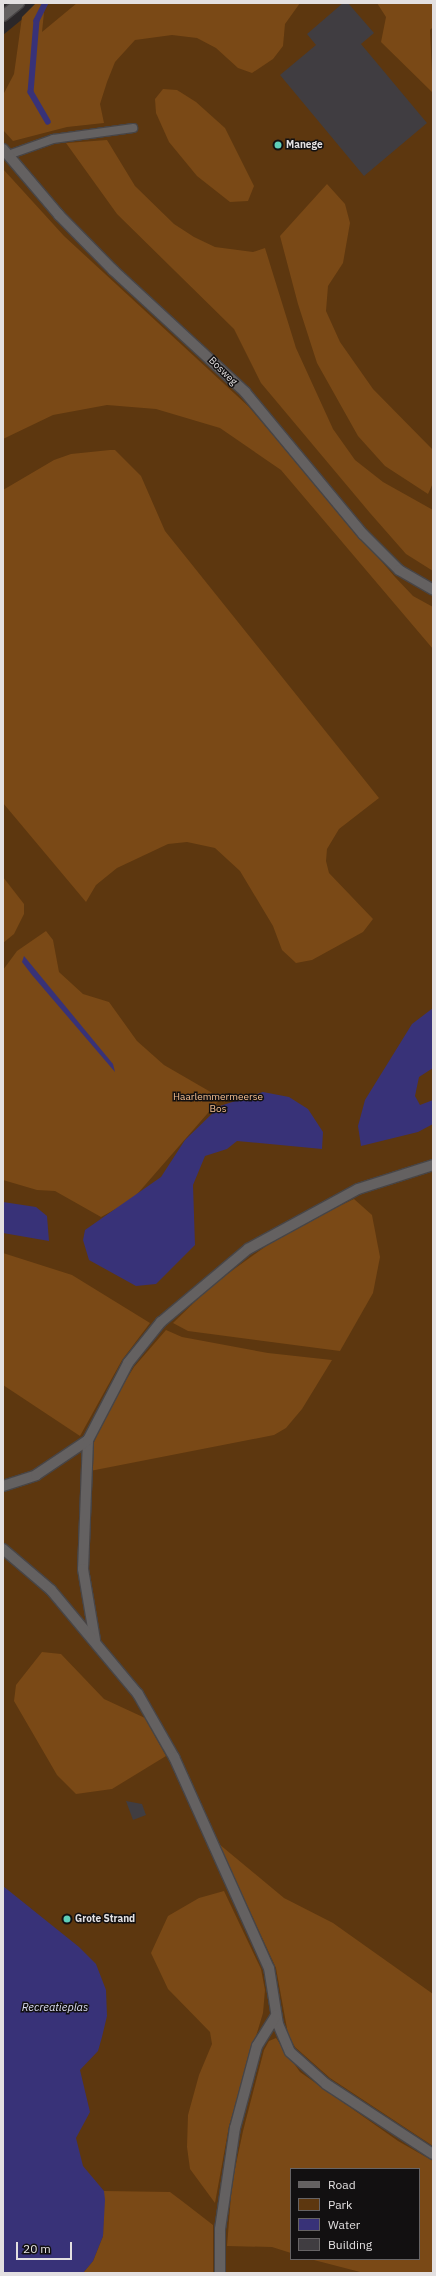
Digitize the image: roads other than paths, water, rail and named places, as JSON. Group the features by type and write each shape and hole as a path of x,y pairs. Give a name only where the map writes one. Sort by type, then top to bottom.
{"street":[{"path":"3,16 19,3"},
{"name":"Bosweg","path":"6,152 59,215 113,270 244,392 364,534 399,570 433,590"},
{"path":"95,1640 83,1569 88,1440 128,1363 161,1322 248,1249 362,1187 433,1165"},
{"path":"3,1486 42,1472 88,1440"},
{"path":"3,1549 51,1590 95,1640 138,1694 174,1757 269,1968 276,2015 290,2052 304,2068 433,2154"},
{"path":"220,2273 220,2229 235,2128 257,2046 276,2015"}],"lane":[{"name":"Bosweg","path":"6,152 53,139 133,128"}],"water":[{"path":"24,956 113,1064 115,1072 32,975 22,962"},
{"path":"433,1008 433,1068 419,1077 415,1096 420,1105 433,1100 433,1124 418,1132 361,1146 358,1126 365,1100 412,1024"},
{"path":"263,1092 289,1097 308,1109 323,1132 322,1149 237,1141 227,1149 205,1156 193,1185 195,1245 156,1284 136,1286 89,1260 83,1240 85,1230 161,1177 185,1140 220,1106"},
{"path":"3,1202 36,1207 47,1216 49,1241 3,1233"},
{"name":"Recreatieplas","path":"3,1886 79,1947 96,1964 106,1990 107,2016 98,2051 80,2070 90,2112 76,2138 83,2166 104,2191 105,2200 103,2236 93,2261 83,2273 3,2273"}],"waterway":[{"path":"46,3 37,21 31,92 48,121"}],"place":[{"name":"Manege","path":"278,145"},
{"name":"Grote Strand","path":"67,1919"}],"park label":[{"name":"Haarlemmermeerse Bos","path":"218,1102"}]}
